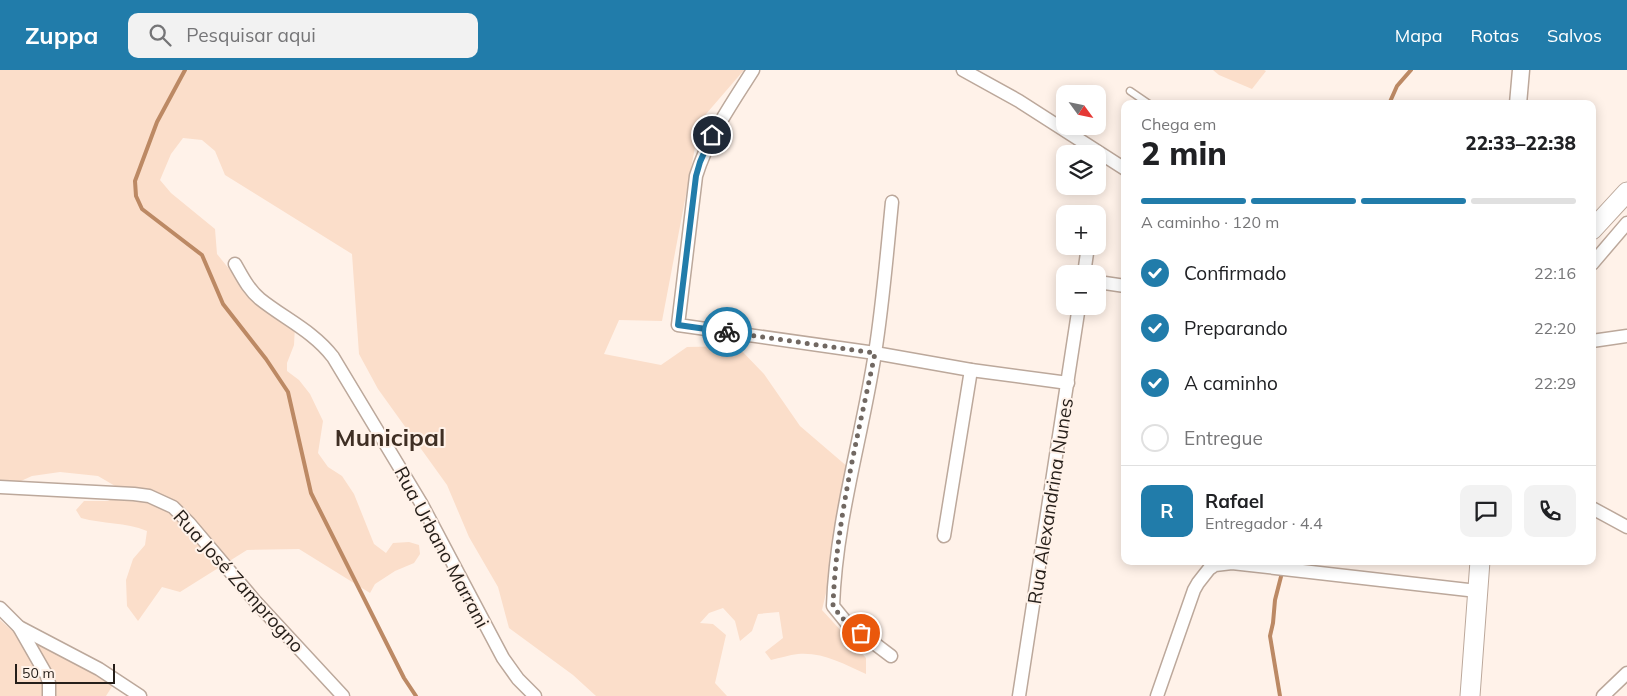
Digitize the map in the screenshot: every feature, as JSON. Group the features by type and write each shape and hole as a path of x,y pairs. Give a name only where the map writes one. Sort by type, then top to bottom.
{"main road":[{"path":"1596,226 1627,192"},
{"path":"1470,696 1480,565"}],"street":[{"path":"753,70 720,120 698,169 694,188 678,325 875,353 971,370 1068,384"},
{"path":"963,70 1019,101 1121,166"},
{"path":"1518,100 1521,70"},
{"path":"891,656 842,618 833,606 836,566 847,496 875,353 892,202"},
{"path":"1596,259 1627,223"},
{"name":"Rua Urbano Marrani","path":"234,264 246,284 259,298 308,331 333,357 421,503 503,658 518,679 535,696"},
{"path":"1106,283 1121,285"},
{"name":"Rua Alexandrina Nunes","path":"1019,696 1078,315"},
{"path":"1596,340 1627,336"},
{"path":"944,536 971,370"},
{"name":"Rua José Zamprogno","path":"0,487 134,494 149,496 172,507 189,523 255,600 343,696"},
{"path":"1596,510 1627,527"},
{"path":"1157,696 1194,590 1209,569 1215,565"},
{"path":"1264,565 1477,591"},
{"path":"0,608 19,628 47,676 49,696"},
{"path":"19,628 99,669 140,696"},
{"path":"1603,696 1627,673"}],"lane":[{"path":"1130,91 1143,100"}],"shaded area":[{"path":"0,70 744,70 700,121 662,321 619,320 604,354 661,365 687,347 737,346 764,374 800,426 849,468 834,559 822,610 866,658 866,674 816,655 798,654 771,660 765,652 783,638 779,612 758,614 752,631 740,641 735,621 723,608 709,613 700,623 713,624 726,635 715,683 727,696 596,696 573,675 509,628 498,587 469,537 447,485 378,389 359,354 352,254 225,175 215,151 202,140 183,138 171,154 160,180 171,193 215,229 217,254 251,296 295,326 294,345 287,363 287,371 299,380 310,394 323,421 318,453 328,467 342,476 354,494 374,544 386,553 393,543 409,542 419,545 420,554 414,563 395,571 375,584 370,593 299,549 247,550 180,592 162,587 138,621 127,606 126,580 133,559 145,545 147,531 130,526 81,518 76,510 84,501 108,501 123,493 122,490 98,476 60,472 32,476 12,485 0,487"},
{"path":"1213,70 1266,71 1252,89 1219,75"},
{"path":"0,620 17,635 116,680 106,696 0,696"}],"waterway":[{"path":"185,70 157,122 135,181 136,196 142,209 202,255 223,304 266,359 288,392 311,493 404,678 416,696"},
{"path":"1391,100 1397,86 1411,70"},
{"path":"1280,696 1270,636 1275,600 1284,565"}],"way so far":[{"path":"727,332 875,353 847,496 833,590 833,606 837,613 861,633"}],"district":[{"name":"Municipal","path":"390,437"}],"route":[{"path":"712,135 696,176 678,325 727,332"}]}
